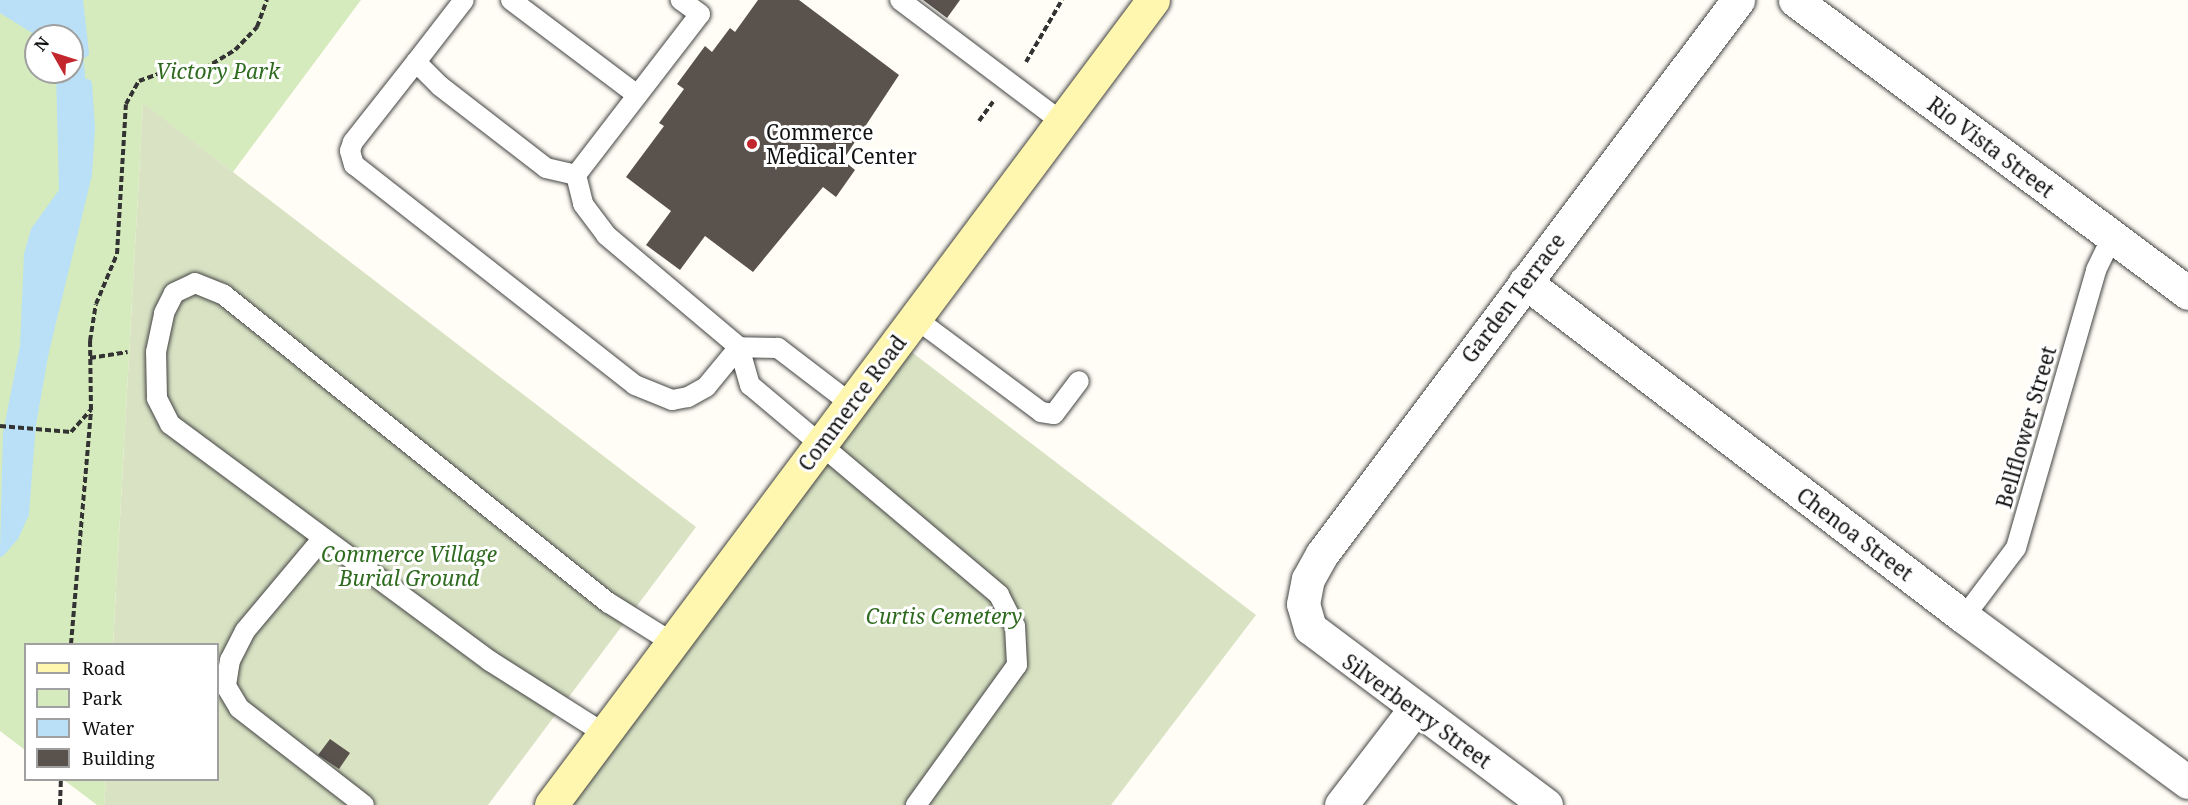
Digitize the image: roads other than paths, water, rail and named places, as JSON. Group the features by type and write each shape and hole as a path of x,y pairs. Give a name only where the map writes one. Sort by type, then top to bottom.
{"main road":[{"name":"Commerce Road","path":"551,805 1153,0"}],"street":[{"name":"Garden Terrace","path":"1303,604 1308,579 1322,554 1738,0"},
{"name":"Rio Vista Street","path":"1795,0 2188,293"},
{"name":"Chenoa Street","path":"1525,282 1964,617 2188,782"},
{"name":"Silverberry Street","path":"1303,604 1310,628 1414,710 1546,805"},
{"path":"1341,805 1414,710"}],"lane":[{"path":"464,0 353,142 350,151 354,165 635,385 653,394 672,400 688,397 706,387 739,347"},
{"path":"511,0 637,95"},
{"path":"576,175 700,14 681,0"},
{"path":"900,0 1062,122"},
{"path":"416,62 440,86 546,168 576,175"},
{"path":"576,175 583,204 595,223 739,347 750,385 999,595 1015,626 1017,665 916,805"},
{"name":"Bellflower Street","path":"1964,617 2016,548 2096,270 2112,237"},
{"path":"605,734 490,661 170,424 157,398 156,352 164,313 174,293 195,283 224,295 609,603 673,643"},
{"path":"915,318 1041,412 1054,414 1080,381"},
{"path":"739,347 778,348 850,403"},
{"path":"323,538 245,631 230,660 226,686 239,708 364,805"}],"water":[{"path":"0,0 78,0 80,24 24,24 24,28 0,13"},
{"path":"84,64 90,127 87,175 44,351 31,424 24,514 14,536 0,552 3,433 20,346 24,254 31,229 59,190 56,84 84,84"}],"waterway":[{"path":"78,0 81,24"},
{"path":"0,552 14,536 24,514 31,424 44,351 87,175 90,127 87,84"}],"place":[{"name":"Commerce Medical Center","path":"752,144"}],"park label":[{"name":"Victory Park","path":"218,71"},
{"name":"Commerce Village Burial Ground","path":"409,566"},
{"name":"Curtis Cemetery","path":"944,616"}]}
